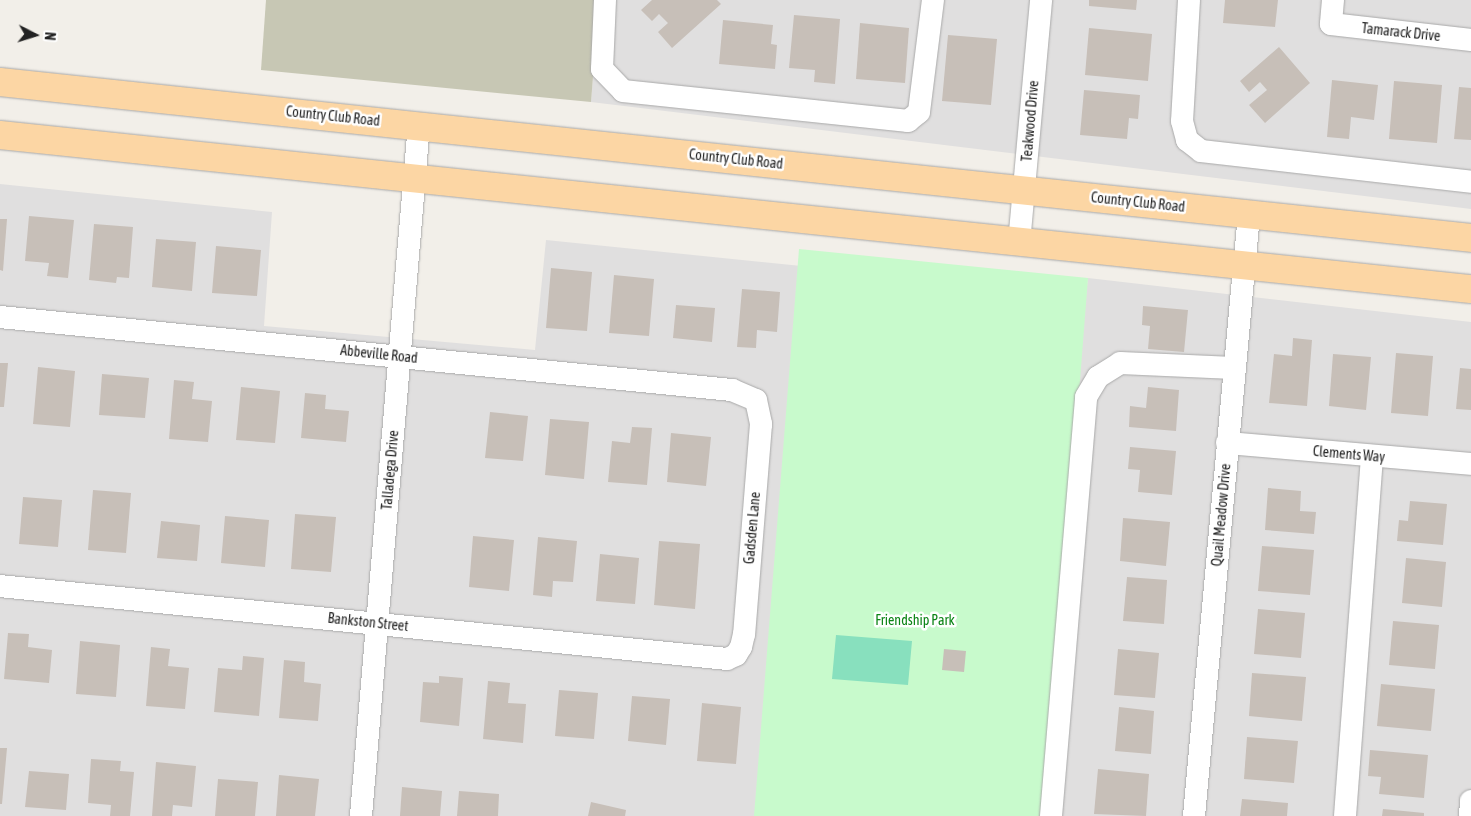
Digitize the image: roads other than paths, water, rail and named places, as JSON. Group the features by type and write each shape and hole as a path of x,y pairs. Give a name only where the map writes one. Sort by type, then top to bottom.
{"main road":[{"name":"Country Club Road","path":"0,82 419,124 1471,238"},
{"path":"0,135 1019,243 1471,288"}],"street":[{"path":"605,0 602,69 623,91 908,121 919,112 933,0"},
{"name":"Teakwood Drive","path":"1019,243 1041,0"},
{"path":"1189,0 1182,121 1187,140 1201,151 1471,182"},
{"name":"Tamarack Drive","path":"1334,0 1331,24 1471,40"},
{"name":"Talladega Drive","path":"361,816 419,124"},
{"name":"Quail Meadow Drive","path":"1194,816 1249,214"},
{"name":"Abbeville Road","path":"0,317 732,390 756,400"},
{"path":"1051,816 1086,397 1098,377 1120,364 1234,368"},
{"name":"Gadsden Lane","path":"736,655 744,634 761,424 756,400"},
{"name":"Clements Way","path":"1227,444 1471,464"},
{"path":"1346,816 1372,456"},
{"name":"Bankston Street","path":"0,586 717,658 736,655"},
{"path":"1470,816 1471,801"}],"park label":[{"name":"Friendship Park","path":"915,620"}]}
